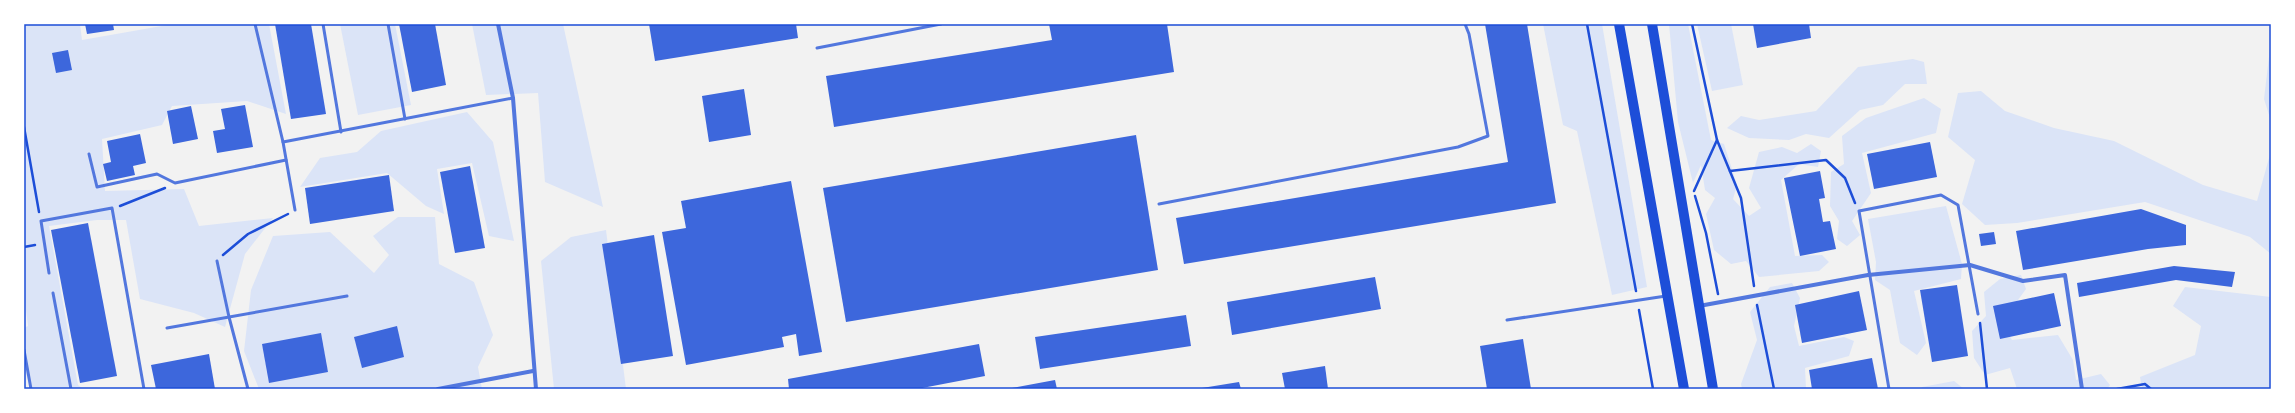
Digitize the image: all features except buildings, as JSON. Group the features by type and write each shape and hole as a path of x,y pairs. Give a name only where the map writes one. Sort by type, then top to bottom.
{"main road":[{"path":"1619,24 1684,389"},
{"path":"1652,24 1713,389"}],"street":[{"path":"498,24 513,98 536,389"},
{"path":"1699,306 1868,275 1970,265 2023,281 2065,276 2082,389"},
{"path":"438,389 534,371"}],"lane":[{"path":"255,24 283,142 295,210"},
{"path":"322,24 341,132"},
{"path":"388,24 405,120"},
{"path":"817,48 941,24"},
{"path":"1159,204 1458,147 1488,136 1469,34 1464,24"},
{"path":"283,142 405,120 513,98"},
{"path":"89,154 97,186 157,174 175,183 286,160"},
{"path":"1889,389 1868,275 1859,211 1941,195 1958,205 1978,314"},
{"path":"49,272 40,220 112,208 144,389"},
{"path":"217,261 229,317 248,389"},
{"path":"54,293 71,389"},
{"path":"167,328 347,296"},
{"path":"1507,320 1668,296"},
{"path":"24,350 31,389"}],"path":[{"path":"1587,24 1653,389"},
{"path":"1692,24 1717,140 1741,198 1755,296 1774,389"},
{"path":"24,126 40,220"},
{"path":"1717,140 1694,191 1706,233 1720,302"},
{"path":"1730,171 1826,160 1845,178 1859,211"},
{"path":"133,201 175,183"},
{"path":"217,261 248,234 295,210"},
{"path":"1978,314 1988,389"},
{"path":"2116,389 2145,384 2151,389"}],"shaded area":[{"path":"24,24 80,24 82,40 173,24 269,24 286,114 247,101 172,106 162,125 102,139 105,191 184,189 199,226 273,218 245,254 225,327 194,313 140,299 126,220 97,220 49,226 78,385 83,389 31,389 24,368 24,328 28,326 24,293"},
{"path":"340,24 395,24 411,105 358,115"},
{"path":"472,24 563,24 603,207 545,182 538,93 486,95"},
{"path":"1543,24 1602,24 1647,287 1612,295 1577,131 1563,125"},
{"path":"1669,24 1688,24 1711,140 1724,144 1737,185 1733,199 1749,216 1761,208 1749,188 1759,152 1782,147 1797,153 1811,144 1821,151 1818,167 1799,164 1781,180 1795,256 1822,255 1829,262 1819,271 1759,277 1746,261 1731,264 1714,250 1706,214 1715,198 1705,190 1701,165 1693,183 1678,122"},
{"path":"1697,24 1731,24 1743,85 1712,91"},
{"path":"2271,40 2271,121 2264,99"},
{"path":"1913,59 1924,62 1927,84 1905,84 1883,105 1860,110 1829,138 1806,134 1789,140 1749,138 1727,128 1741,116 1759,120 1816,111 1858,67"},
{"path":"1981,91 2005,111 2054,128 2114,141 2203,185 2257,201 2271,151 2271,254 2250,237 2145,202 2017,223 1985,225 1962,204 1975,160 1948,137 1958,93"},
{"path":"1924,98 1941,109 1936,133 1862,153 1871,193 1852,221 1860,235 1847,246 1837,239 1839,221 1830,206 1831,172 1844,164 1842,136 1866,118"},
{"path":"467,112 493,142 514,241 489,236 472,163 437,169 444,214 426,206 387,173 300,187 320,158 357,152 381,131"},
{"path":"1946,206 1962,264 1961,279 1914,291 1926,343 1917,355 1900,343 1890,290 1875,280 1876,262 1868,219"},
{"path":"398,217 435,217 439,264 474,282 493,335 478,367 482,389 259,389 244,351 251,290 273,236 330,232 374,273 389,255 373,236"},
{"path":"606,230 626,389 554,389 541,261 571,237"},
{"path":"2021,275 2026,289 2002,322 2012,340 2058,335 2073,360 2076,380 2101,374 2110,385 2107,389 2017,389 2010,368 1985,375 1974,358 1972,331 1986,316 1984,292 2000,279"},
{"path":"1792,283 1800,298 1794,326 1799,346 1844,337 1854,341 1849,356 1805,368 1806,389 1742,389 1741,384 1757,340 1750,312 1770,287"},
{"path":"2185,287 2271,297 2271,389 2142,389 2140,377 2195,355 2201,326 2173,306"},
{"path":"1954,381 1964,389 1921,389 1922,387"}]}
